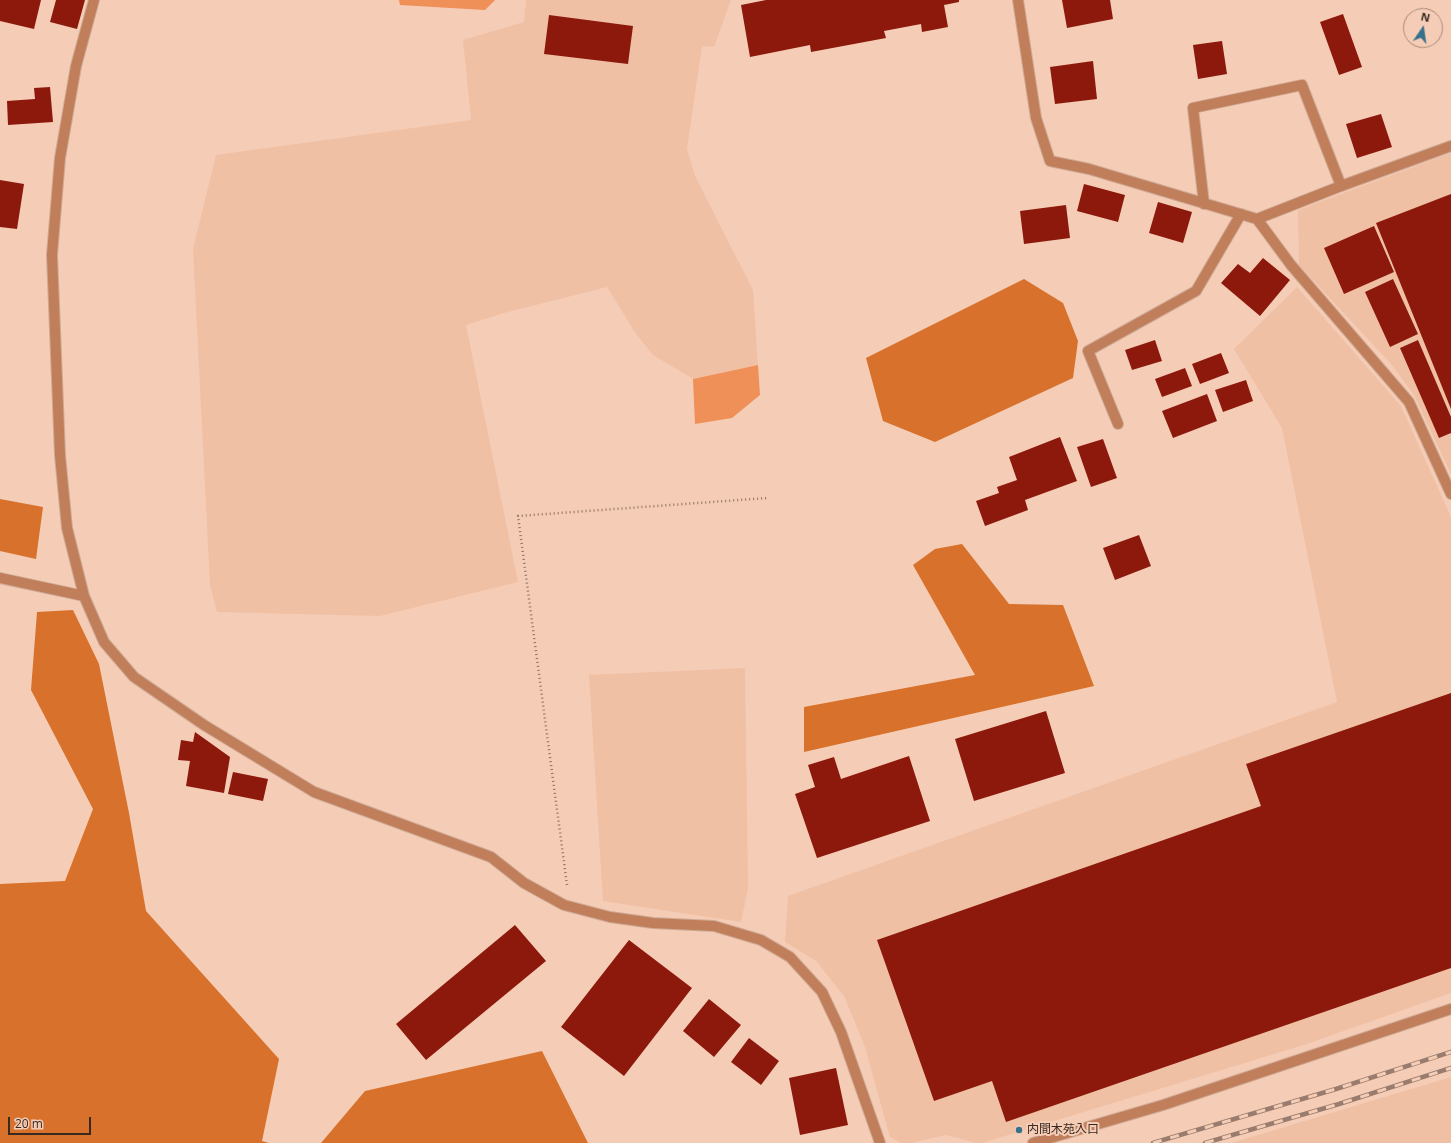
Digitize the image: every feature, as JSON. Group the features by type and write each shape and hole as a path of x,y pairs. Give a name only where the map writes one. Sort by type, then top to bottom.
{"street":[{"path":"94,0 76,66 60,158 52,255 60,454 66,521 84,596 104,642 134,677 204,725 314,792 491,857 524,883 564,905 610,917 653,923 714,926 761,940 790,957 822,992 841,1032 880,1143"},
{"path":"1018,0 1036,118 1050,161 1090,169 1257,219 1291,264 1409,402 1451,494"},
{"path":"1204,204 1193,108 1302,85 1341,186"},
{"path":"1257,219 1341,186 1451,146"},
{"path":"1118,424 1088,351 1196,291 1242,214"},
{"path":"0,578 84,596"},
{"path":"1033,1143 1163,1105 1451,1009"}],"path":[{"path":"564,905 567,884 518,516 767,498"}],"shaded area":[{"path":"399,0 495,0 485,10 400,5"},
{"path":"526,0 731,0 714,47 702,46 687,149 695,176 753,290 758,365 693,379 653,355 636,334 607,287 504,313 466,325 518,582 380,616 217,612 210,585 193,249 216,155 471,120 463,40 524,22"},
{"path":"1451,153 1451,474 1414,395 1391,364 1299,265 1298,210"},
{"path":"1024,279 1063,303 1078,341 1073,378 935,442 883,421 866,358"},
{"path":"1297,287 1401,406 1451,517 1451,993 1307,1044 982,1143 946,1135 912,1143 901,1143 890,1137 865,1047 844,996 816,961 785,942 788,896 1337,702 1282,428 1234,349"},
{"path":"758,365 760,395 732,418 695,424 693,379"},
{"path":"0,499 43,507 36,559 0,551"},
{"path":"962,544 1009,604 1063,605 1094,686 804,752 804,707 975,675 913,565 935,549"},
{"path":"73,610 99,664 129,813 146,911 279,1059 262,1141 269,1143 0,1143 0,884 65,881 93,809 31,690 37,612"},
{"path":"745,668 748,888 741,922 603,901 589,675"},
{"path":"542,1051 588,1143 321,1143 365,1091"},
{"path":"1451,1077 1451,1143 1231,1143"}],"building":[{"path":"0,0 41,0 34,29 0,21"},
{"path":"56,0 85,0 77,29 50,22"},
{"path":"766,0 959,0 959,2 944,5 948,27 922,32 921,24 884,31 886,38 811,52 810,45 750,57 741,5"},
{"path":"1062,0 1110,0 1113,19 1067,28"},
{"path":"1343,14 1362,67 1339,75 1320,22"},
{"path":"549,15 633,26 628,64 544,54"},
{"path":"1222,41 1227,74 1198,79 1193,45"},
{"path":"1093,61 1097,99 1055,104 1050,67"},
{"path":"50,87 53,122 8,125 7,101 35,99 34,88"},
{"path":"1381,114 1392,147 1357,158 1346,124"},
{"path":"0,180 24,184 17,229 0,227"},
{"path":"1084,184 1125,195 1118,222 1077,211"},
{"path":"1451,194 1451,409 1376,223"},
{"path":"1158,202 1192,212 1183,243 1149,233"},
{"path":"1066,205 1070,238 1024,244 1020,211"},
{"path":"1374,226 1394,272 1344,294 1324,248"},
{"path":"1263,258 1290,280 1260,316 1221,283 1238,264 1250,273"},
{"path":"1393,279 1418,334 1390,347 1365,292"},
{"path":"1155,340 1162,361 1132,370 1125,350"},
{"path":"1418,340 1451,417 1451,433 1439,438 1400,348"},
{"path":"1221,353 1229,373 1200,384 1192,364"},
{"path":"1185,368 1192,386 1162,397 1155,379"},
{"path":"1246,380 1253,401 1223,412 1215,390"},
{"path":"1207,394 1217,421 1173,438 1162,411"},
{"path":"1060,437 1077,481 1025,500 1028,510 985,526 976,501 999,493 997,487 1017,480 1009,457"},
{"path":"1103,439 1117,478 1091,487 1077,447"},
{"path":"1139,535 1151,566 1115,580 1103,548"},
{"path":"1451,693 1451,968 1006,1122 992,1081 934,1101 877,940 1261,806 1246,764"},
{"path":"1046,711 1065,773 974,801 955,739"},
{"path":"195,732 230,757 224,793 186,786 190,761 178,760 181,740 193,742"},
{"path":"909,756 930,821 817,858 795,794 815,787 808,765 834,757 841,779"},
{"path":"233,772 268,779 263,801 228,794"},
{"path":"515,925 546,961 426,1060 396,1024"},
{"path":"629,940 692,988 624,1076 561,1027"},
{"path":"709,999 741,1025 714,1057 683,1031"},
{"path":"749,1038 779,1061 761,1085 731,1062"},
{"path":"836,1068 848,1125 800,1135 789,1078"}],"railway":[{"path":"1153,1143 1336,1089 1451,1052"},
{"path":"1205,1143 1339,1104 1451,1068"}],"place":[{"name":"内間木苑入口","path":"1019,1130"}]}
